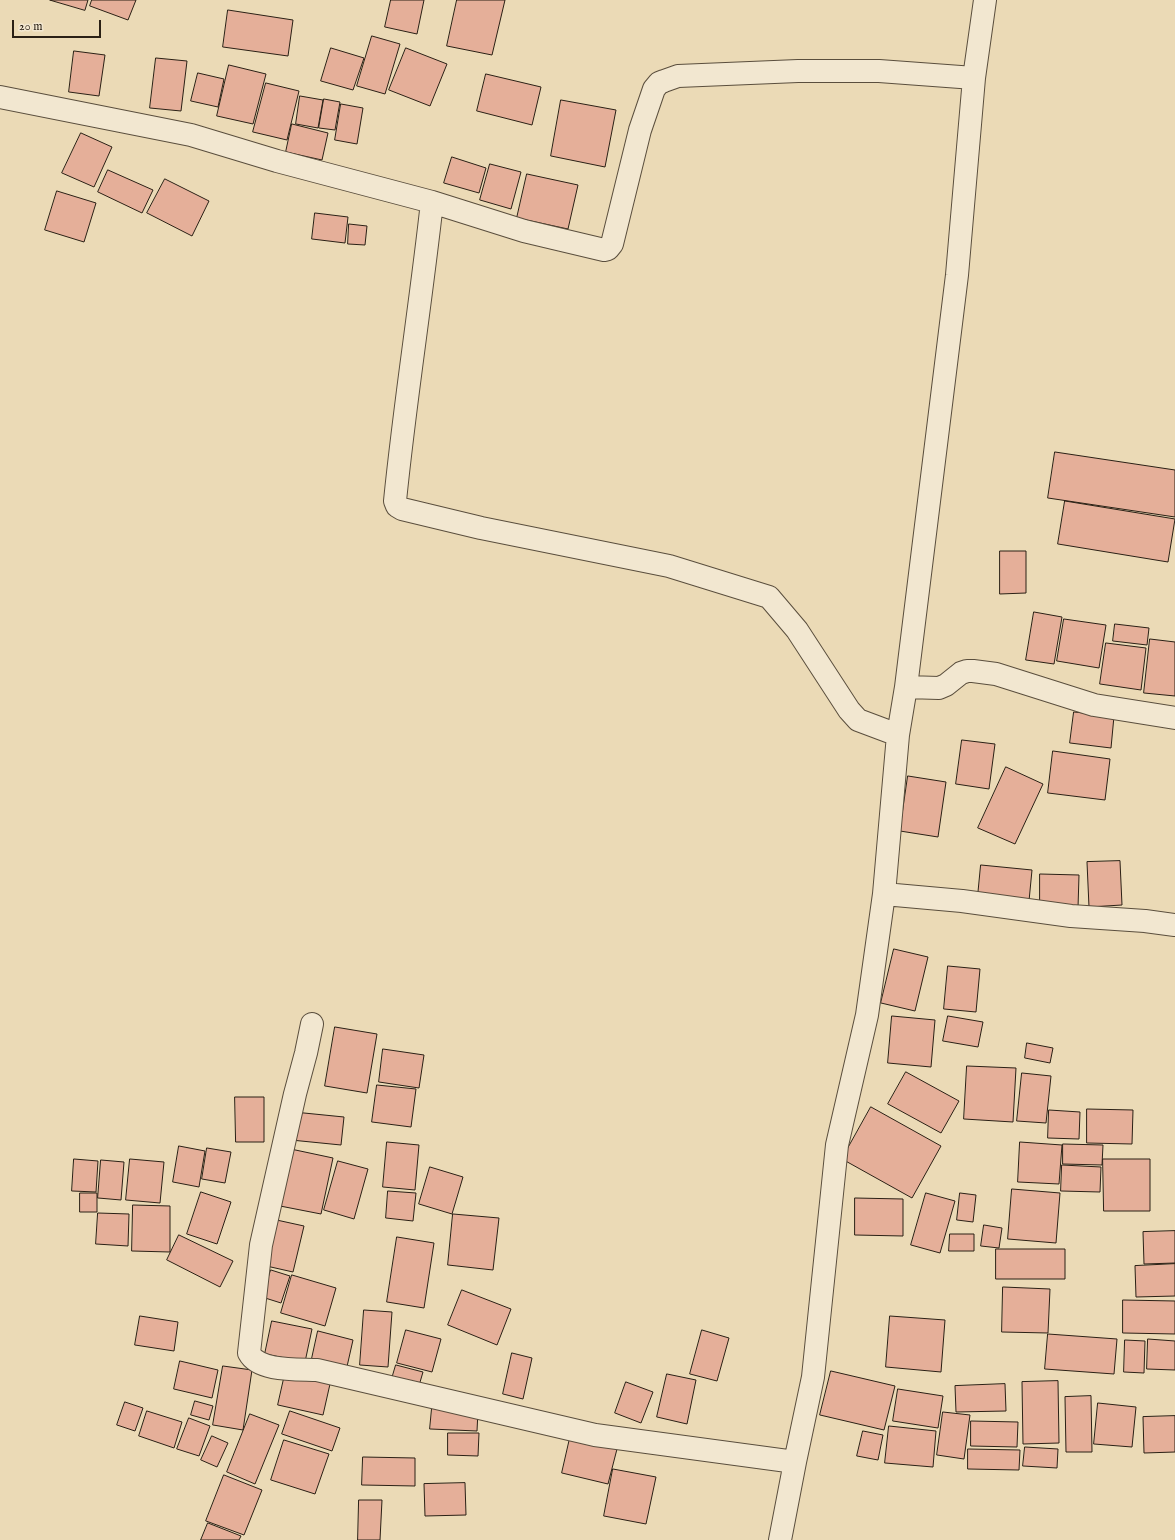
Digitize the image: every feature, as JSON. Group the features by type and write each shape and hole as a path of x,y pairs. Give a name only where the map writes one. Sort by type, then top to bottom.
{"street":[{"path":"780,1540 794,1462 813,1377 837,1145 866,1015 884,894 898,735 906,687 957,275 974,78 985,0"},
{"path":"0,97 191,135 276,161 432,202 524,231 604,250 608,249 612,244 640,130 654,89 664,80 678,76 798,71 879,71 974,78"},
{"path":"432,202 426,260 399,457 395,501 397,506 402,509 481,528 669,566 769,597 797,630 849,710 858,720 898,735"},
{"path":"906,687 939,688 946,685 961,673 973,671 996,674 1094,705 1175,718"},
{"path":"884,894 962,901 1071,916 1146,921 1175,925"},
{"path":"312,1024 261,1245 249,1353 252,1358 257,1362 274,1367 317,1370 595,1435 794,1462"}],"building":[{"path":"50,0 88,0 85,10"},
{"path":"92,0 136,0 128,20 90,6"},
{"path":"391,0 424,0 417,34 385,27"},
{"path":"457,0 505,0 492,55 447,46"},
{"path":"228,10 293,20 288,56 223,47"},
{"path":"372,36 400,44 385,94 357,86"},
{"path":"331,48 364,58 353,90 321,81"},
{"path":"406,48 447,64 430,106 389,90"},
{"path":"74,51 105,55 99,96 69,92"},
{"path":"156,58 187,61 181,111 150,108"},
{"path":"229,65 266,74 253,124 217,116"},
{"path":"198,73 224,79 218,107 191,101"},
{"path":"486,74 541,87 532,125 477,111"},
{"path":"266,83 299,91 287,140 253,132"},
{"path":"300,96 323,100 318,128 296,124"},
{"path":"324,99 340,102 335,130 319,128"},
{"path":"561,100 616,110 605,167 551,156"},
{"path":"341,104 363,108 357,144 335,140"},
{"path":"292,124 328,133 322,160 286,152"},
{"path":"81,133 112,147 94,187 62,173"},
{"path":"452,157 486,168 479,193 444,183"},
{"path":"490,164 521,172 511,209 480,200"},
{"path":"108,170 153,190 142,213 98,192"},
{"path":"527,174 578,185 568,229 517,218"},
{"path":"165,179 209,201 192,236 147,213"},
{"path":"57,191 96,203 84,242 45,230"},
{"path":"315,213 348,217 345,243 312,239"},
{"path":"349,224 367,226 365,245 348,244"},
{"path":"1055,452 1175,470 1175,517 1048,498"},
{"path":"1065,501 1175,519 1168,562 1058,544"},
{"path":"1000,551 1026,551 1026,593 1000,594"},
{"path":"1034,612 1062,617 1054,664 1026,660"},
{"path":"1064,619 1106,625 1099,668 1057,661"},
{"path":"1115,624 1149,628 1147,645 1113,641"},
{"path":"1150,639 1175,642 1175,696 1144,693"},
{"path":"1106,643 1146,648 1141,690 1100,684"},
{"path":"1074,712 1114,716 1111,748 1070,743"},
{"path":"962,740 995,744 989,789 956,784"},
{"path":"1053,751 1110,759 1105,800 1048,793"},
{"path":"1006,767 1043,784 1015,844 978,828"},
{"path":"908,776 946,782 938,837 900,831"},
{"path":"1120,861 1122,905 1089,907 1087,862"},
{"path":"981,865 1032,870 1029,901 978,896"},
{"path":"1040,874 1079,875 1078,908 1040,907"},
{"path":"894,949 928,957 915,1011 881,1003"},
{"path":"948,966 980,969 976,1012 944,1009"},
{"path":"892,1016 935,1020 931,1067 888,1063"},
{"path":"948,1016 983,1022 978,1047 943,1041"},
{"path":"335,1027 377,1034 367,1093 325,1086"},
{"path":"1027,1043 1053,1048 1050,1063 1025,1058"},
{"path":"383,1049 424,1055 419,1088 379,1082"},
{"path":"967,1066 1016,1068 1013,1122 964,1119"},
{"path":"906,1072 959,1101 941,1133 888,1104"},
{"path":"1022,1073 1051,1076 1046,1123 1017,1121"},
{"path":"377,1085 416,1089 411,1127 372,1122"},
{"path":"235,1097 264,1097 264,1142 236,1142"},
{"path":"871,1107 941,1146 912,1198 842,1159"},
{"path":"1087,1109 1133,1110 1132,1144 1087,1143"},
{"path":"1049,1110 1080,1112 1079,1139 1048,1138"},
{"path":"294,1112 344,1117 341,1145 291,1140"},
{"path":"387,1142 419,1145 415,1190 383,1187"},
{"path":"1020,1142 1062,1145 1059,1184 1018,1182"},
{"path":"1063,1144 1103,1145 1102,1165 1063,1164"},
{"path":"179,1146 205,1151 199,1187 173,1182"},
{"path":"207,1148 231,1152 225,1183 202,1179"},
{"path":"286,1148 333,1158 321,1214 275,1205"},
{"path":"74,1159 98,1161 96,1192 72,1191"},
{"path":"130,1159 164,1162 160,1203 126,1200"},
{"path":"1103,1159 1150,1159 1150,1211 1104,1211"},
{"path":"101,1160 124,1162 121,1200 98,1198"},
{"path":"338,1161 368,1169 354,1219 324,1210"},
{"path":"1062,1165 1101,1167 1100,1192 1061,1191"},
{"path":"430,1167 463,1177 452,1214 419,1204"},
{"path":"1012,1189 1060,1193 1056,1243 1008,1239"},
{"path":"388,1191 416,1193 413,1221 386,1218"},
{"path":"201,1192 231,1202 217,1244 187,1234"},
{"path":"80,1193 97,1193 97,1212 80,1212"},
{"path":"926,1193 955,1201 940,1253 911,1245"},
{"path":"960,1193 976,1195 973,1222 957,1220"},
{"path":"855,1198 903,1199 903,1236 855,1235"},
{"path":"133,1205 170,1206 170,1252 132,1251"},
{"path":"98,1213 129,1214 128,1246 96,1244"},
{"path":"453,1214 499,1218 493,1270 448,1265"},
{"path":"272,1219 304,1226 293,1272 262,1265"},
{"path":"984,1225 1002,1228 999,1248 981,1246"},
{"path":"1175,1231 1175,1263 1144,1264 1143,1232"},
{"path":"950,1234 974,1234 974,1251 949,1251"},
{"path":"179,1235 233,1261 220,1287 167,1260"},
{"path":"397,1237 434,1243 424,1308 387,1302"},
{"path":"996,1249 1065,1249 1065,1279 996,1279"},
{"path":"1175,1264 1175,1296 1136,1297 1135,1266"},
{"path":"271,1270 290,1276 281,1303 262,1297"},
{"path":"292,1275 336,1288 325,1326 281,1313"},
{"path":"1003,1287 1050,1289 1048,1333 1002,1332"},
{"path":"462,1290 511,1309 497,1345 448,1325"},
{"path":"1123,1300 1175,1301 1175,1334 1123,1333"},
{"path":"364,1310 392,1312 388,1367 360,1365"},
{"path":"140,1316 178,1322 174,1351 135,1345"},
{"path":"890,1316 945,1320 941,1372 886,1367"},
{"path":"272,1321 312,1329 305,1362 265,1354"},
{"path":"406,1330 441,1339 432,1372 397,1363"},
{"path":"702,1330 729,1338 717,1381 690,1374"},
{"path":"318,1331 353,1340 346,1371 311,1363"},
{"path":"1048,1334 1117,1339 1114,1374 1045,1369"},
{"path":"1148,1339 1175,1341 1175,1370 1147,1369"},
{"path":"1125,1340 1145,1341 1144,1373 1124,1372"},
{"path":"512,1353 532,1358 523,1399 503,1394"},
{"path":"180,1361 218,1370 212,1398 174,1389"},
{"path":"396,1365 423,1372 418,1389 391,1382"},
{"path":"223,1366 252,1370 243,1430 213,1425"},
{"path":"831,1371 895,1386 884,1430 820,1415"},
{"path":"285,1374 330,1384 323,1415 278,1405"},
{"path":"667,1374 696,1380 687,1424 657,1417"},
{"path":"1058,1381 1059,1443 1023,1444 1022,1382"},
{"path":"626,1382 653,1392 641,1423 615,1413"},
{"path":"1005,1384 1006,1411 956,1412 955,1386"},
{"path":"898,1389 943,1396 938,1428 893,1421"},
{"path":"1091,1396 1092,1452 1066,1452 1065,1397"},
{"path":"195,1401 213,1406 209,1420 191,1415"},
{"path":"125,1402 143,1408 135,1431 117,1425"},
{"path":"1098,1403 1136,1407 1132,1447 1094,1444"},
{"path":"432,1408 478,1411 477,1431 430,1429"},
{"path":"147,1411 182,1422 174,1448 139,1436"},
{"path":"290,1411 340,1428 332,1451 282,1434"},
{"path":"943,1412 970,1415 964,1459 937,1455"},
{"path":"250,1414 279,1425 255,1484 227,1472"},
{"path":"1175,1416 1175,1452 1144,1453 1143,1417"},
{"path":"189,1418 210,1426 199,1456 177,1449"},
{"path":"971,1421 1018,1422 1017,1447 971,1446"},
{"path":"889,1426 936,1431 933,1467 885,1463"},
{"path":"863,1431 883,1435 878,1460 857,1456"},
{"path":"448,1433 479,1433 478,1456 448,1455"},
{"path":"212,1436 228,1443 217,1467 201,1460"},
{"path":"570,1438 617,1449 608,1484 562,1473"},
{"path":"284,1440 329,1454 315,1494 271,1480"},
{"path":"1025,1447 1058,1449 1057,1468 1023,1466"},
{"path":"968,1449 1020,1450 1019,1470 968,1469"},
{"path":"363,1457 415,1458 415,1486 362,1485"},
{"path":"613,1469 656,1477 646,1524 604,1516"},
{"path":"224,1475 262,1490 244,1535 206,1521"},
{"path":"465,1483 466,1515 425,1516 424,1484"},
{"path":"359,1500 382,1500 380,1540 358,1540"},
{"path":"208,1523 241,1536 239,1540 201,1540"}]}
